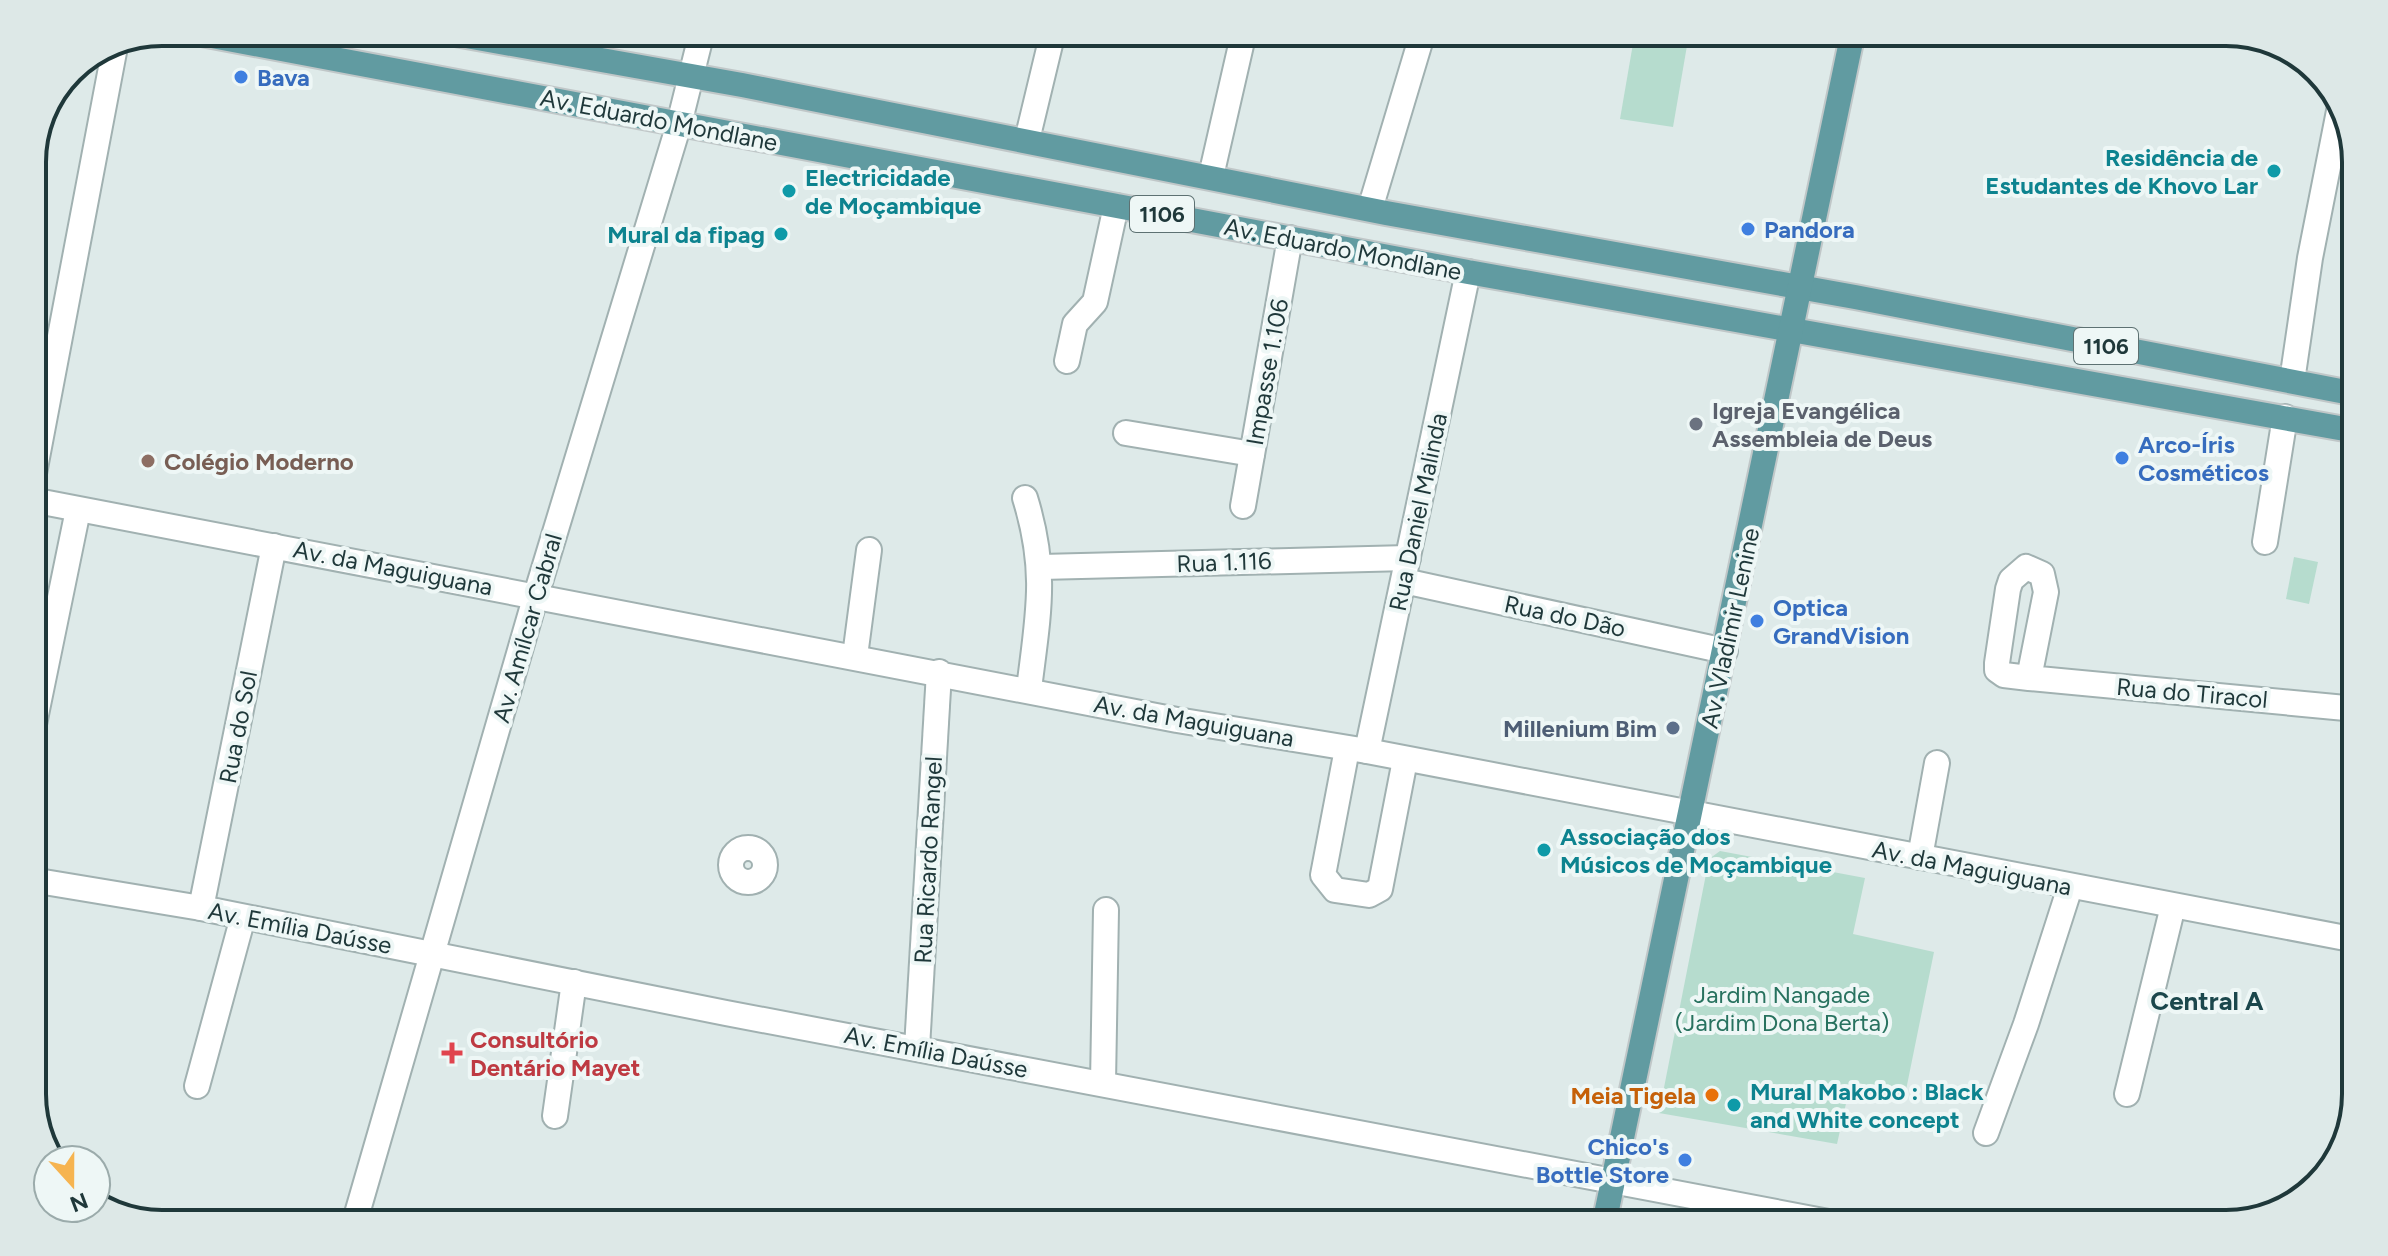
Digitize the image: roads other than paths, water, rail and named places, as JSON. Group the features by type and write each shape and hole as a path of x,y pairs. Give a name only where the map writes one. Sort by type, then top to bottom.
{"main road":[{"name":"Av. Eduardo Mondlane","path":"266,46 1468,272 1792,329 2099,388 2342,428"},
{"name":"Av. Eduardo Mondlane","path":"522,46 2342,391"},
{"name":"Av. Vladimir Lenine","path":"1607,1210 1850,46"}],"street":[{"name":"Av. Amílcar Cabral","path":"358,1210 536,595 679,124 698,46"},
{"path":"1027,140 1050,46"},
{"path":"1211,176 1241,46"},
{"path":"1370,209 1419,46"},
{"path":"46,410 113,58"},
{"path":"2292,381 2310,258 2336,126"},
{"path":"1067,361 1075,324 1095,302 1116,206"},
{"name":"Impasse 1.106","path":"1243,506 1290,238"},
{"name":"Rua Daniel Malinda","path":"1405,760 1380,889 1369,895 1335,890 1323,875 1406,569 1468,272"},
{"path":"2265,542 2285,417"},
{"path":"1126,433 1252,454"},
{"path":"1025,498 1038,539 1041,567 1029,689"},
{"name":"Av. da Maguiguana","path":"46,503 1029,689 1177,720 1691,812 2342,937"},
{"path":"46,666 78,510"},
{"name":"Rua do Sol","path":"201,908 274,546"},
{"path":"855,656 869,550"},
{"name":"Rua 1.116","path":"1041,567 1406,569"},
{"name":"Rua do Dão","path":"1406,569 1725,651"},
{"name":"Rua Ricardo Rangel","path":"917,1048 939,672"},
{"name":"Rua do Tiracol","path":"2029,678 2342,708"},
{"path":"1920,857 1937,763"},
{"name":"Av. Emília Daússe","path":"46,882 201,908 1761,1210"},
{"path":"1986,1133 2026,1024 2070,887"},
{"path":"2127,1094 2173,906"},
{"path":"1103,1083 1106,910"},
{"path":"197,1086 243,917"},
{"path":"555,1116 574,982"}],"place":[{"name":"Bava","path":"241,77"},
{"name":"Residência de Estudantes de Khovo Lar","path":"2274,171"},
{"name":"Electricidade de Moçambique","path":"789,191"},
{"name":"Pandora","path":"1748,229"},
{"name":"Mural da fipag","path":"781,234"},
{"name":"Igreja Evangélica Assembleia de Deus","path":"1696,424"},
{"name":"Arco-Íris Cosméticos","path":"2122,458"},
{"name":"Colégio Moderno","path":"148,461"},
{"name":"Optica GrandVision","path":"1757,621"},
{"name":"Millenium Bim","path":"1673,728"},
{"name":"Associação dos Músicos de Moçambique","path":"1544,850"},
{"name":"Consultório Dentário Mayet","path":"452,1053"},
{"name":"Meia Tigela","path":"1712,1095"},
{"name":"Mural Makobo : Black and White concept","path":"1734,1105"},
{"name":"Chico's Bottle Store","path":"1685,1160"}],"district":[{"name":"Central A","path":"2207,1001"}],"park label":[{"name":"Jardim Nangade (Jardim Dona Berta)","path":"1782,1008"}]}
